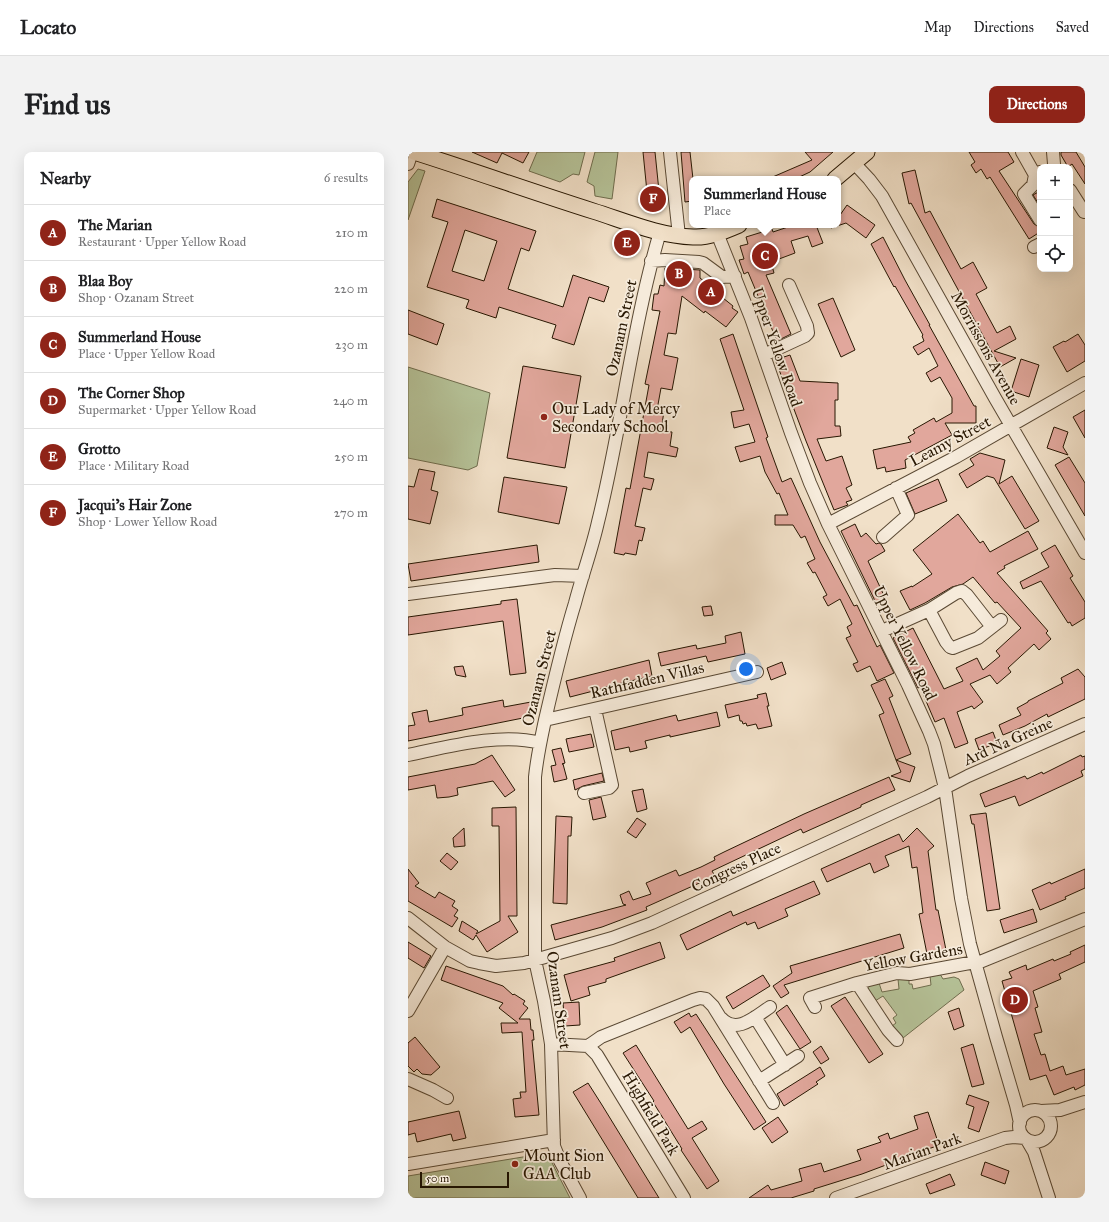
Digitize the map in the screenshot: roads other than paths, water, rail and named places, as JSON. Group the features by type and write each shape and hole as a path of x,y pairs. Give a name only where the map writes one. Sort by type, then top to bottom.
{"main road":[{"path":"413,152 660,232 679,236 699,237 717,234 732,228"},
{"path":"839,176 867,152"}],"street":[{"path":"408,164 413,152"},
{"path":"670,152 679,236"},
{"path":"1022,152 1037,172"},
{"name":"Morrissons Avenue","path":"854,163 882,196 1085,553"},
{"path":"1037,175 1033,185 1024,194 1037,215"},
{"path":"1073,195 1084,212"},
{"name":"Ozanam Street","path":"580,1198 558,1155 554,1140 551,1044 544,1000 535,960 534,788 540,742 565,638 601,511 636,328 651,261 660,232"},
{"name":"Upper Yellow Road","path":"717,234 751,318 800,459 828,524 929,730 945,788 963,906 975,963 1018,1110 1020,1124"},
{"path":"651,261 665,260 699,262 703,263 722,277 735,276"},
{"path":"764,356 805,336 808,333 789,285"},
{"name":"Leamy Street","path":"828,524 1012,426 1085,383"},
{"path":"883,537 908,515 896,488"},
{"path":"408,594 555,575 583,576"},
{"path":"882,632 929,610 961,591 967,595 996,624 975,639 951,648 946,642 929,610"},
{"name":"Rathfadden Villas","path":"545,720 757,672"},
{"path":"584,793 609,788 612,785 595,709"},
{"name":"Ard Na Greine","path":"945,788 968,776 1085,724"},
{"path":"408,755 502,739 522,739 540,742"},
{"name":"Congress Place","path":"408,918 445,947 470,960 488,966 506,966 535,960 612,938 652,923 945,788"},
{"name":"Yellow Gardens","path":"815,1007 810,998 857,983 897,973 910,974 975,963 1085,919"},
{"path":"408,1011 445,947"},
{"name":"Yellow Gardens","path":"857,983 879,1017 897,1040"},
{"path":"551,1044 588,1046 601,1037 696,999 702,998 708,1000 718,1014 773,1103"},
{"path":"718,1014 727,1024 736,1026 743,1024 770,1007"},
{"path":"755,1017 785,1064"},
{"name":"Highfield Park","path":"588,1046 597,1055 684,1198"},
{"path":"759,1081 798,1056"},
{"path":"408,1079 447,1098"},
{"name":"Upper Yellow Road","path":"1010,1083 1019,1099 1026,1105 1038,1111"},
{"path":"1049,1198 1034,1152 1020,1131 1020,1124 1023,1116 1030,1111 1060,1110 1082,1103"},
{"path":"1026,1139 1035,1142 1047,1135 1063,1116 1082,1103"},
{"path":"1038,1111 1045,1113 1050,1119 1052,1126 1047,1135 1040,1161 1041,1175"},
{"name":"Marian Park","path":"836,1198 851,1196 1005,1138 1012,1134 1020,1124"},
{"name":"Marian Park","path":"1005,1138 1014,1137 1026,1139"},
{"path":"408,1164 554,1140"}],"place":[{"name":"Jacqui's Hair Zone","path":"653,199"},
{"name":"Grotto","path":"627,243"},
{"name":"Summerland House","path":"765,256"},
{"name":"Blaa Boy","path":"679,274"},
{"name":"The Marian","path":"711,292"},
{"name":"Our Lady of Mercy Secondary School","path":"544,417"},
{"name":"The Corner Shop","path":"1015,1000"},
{"name":"Mount Sion GAA Club","path":"515,1164"}]}
